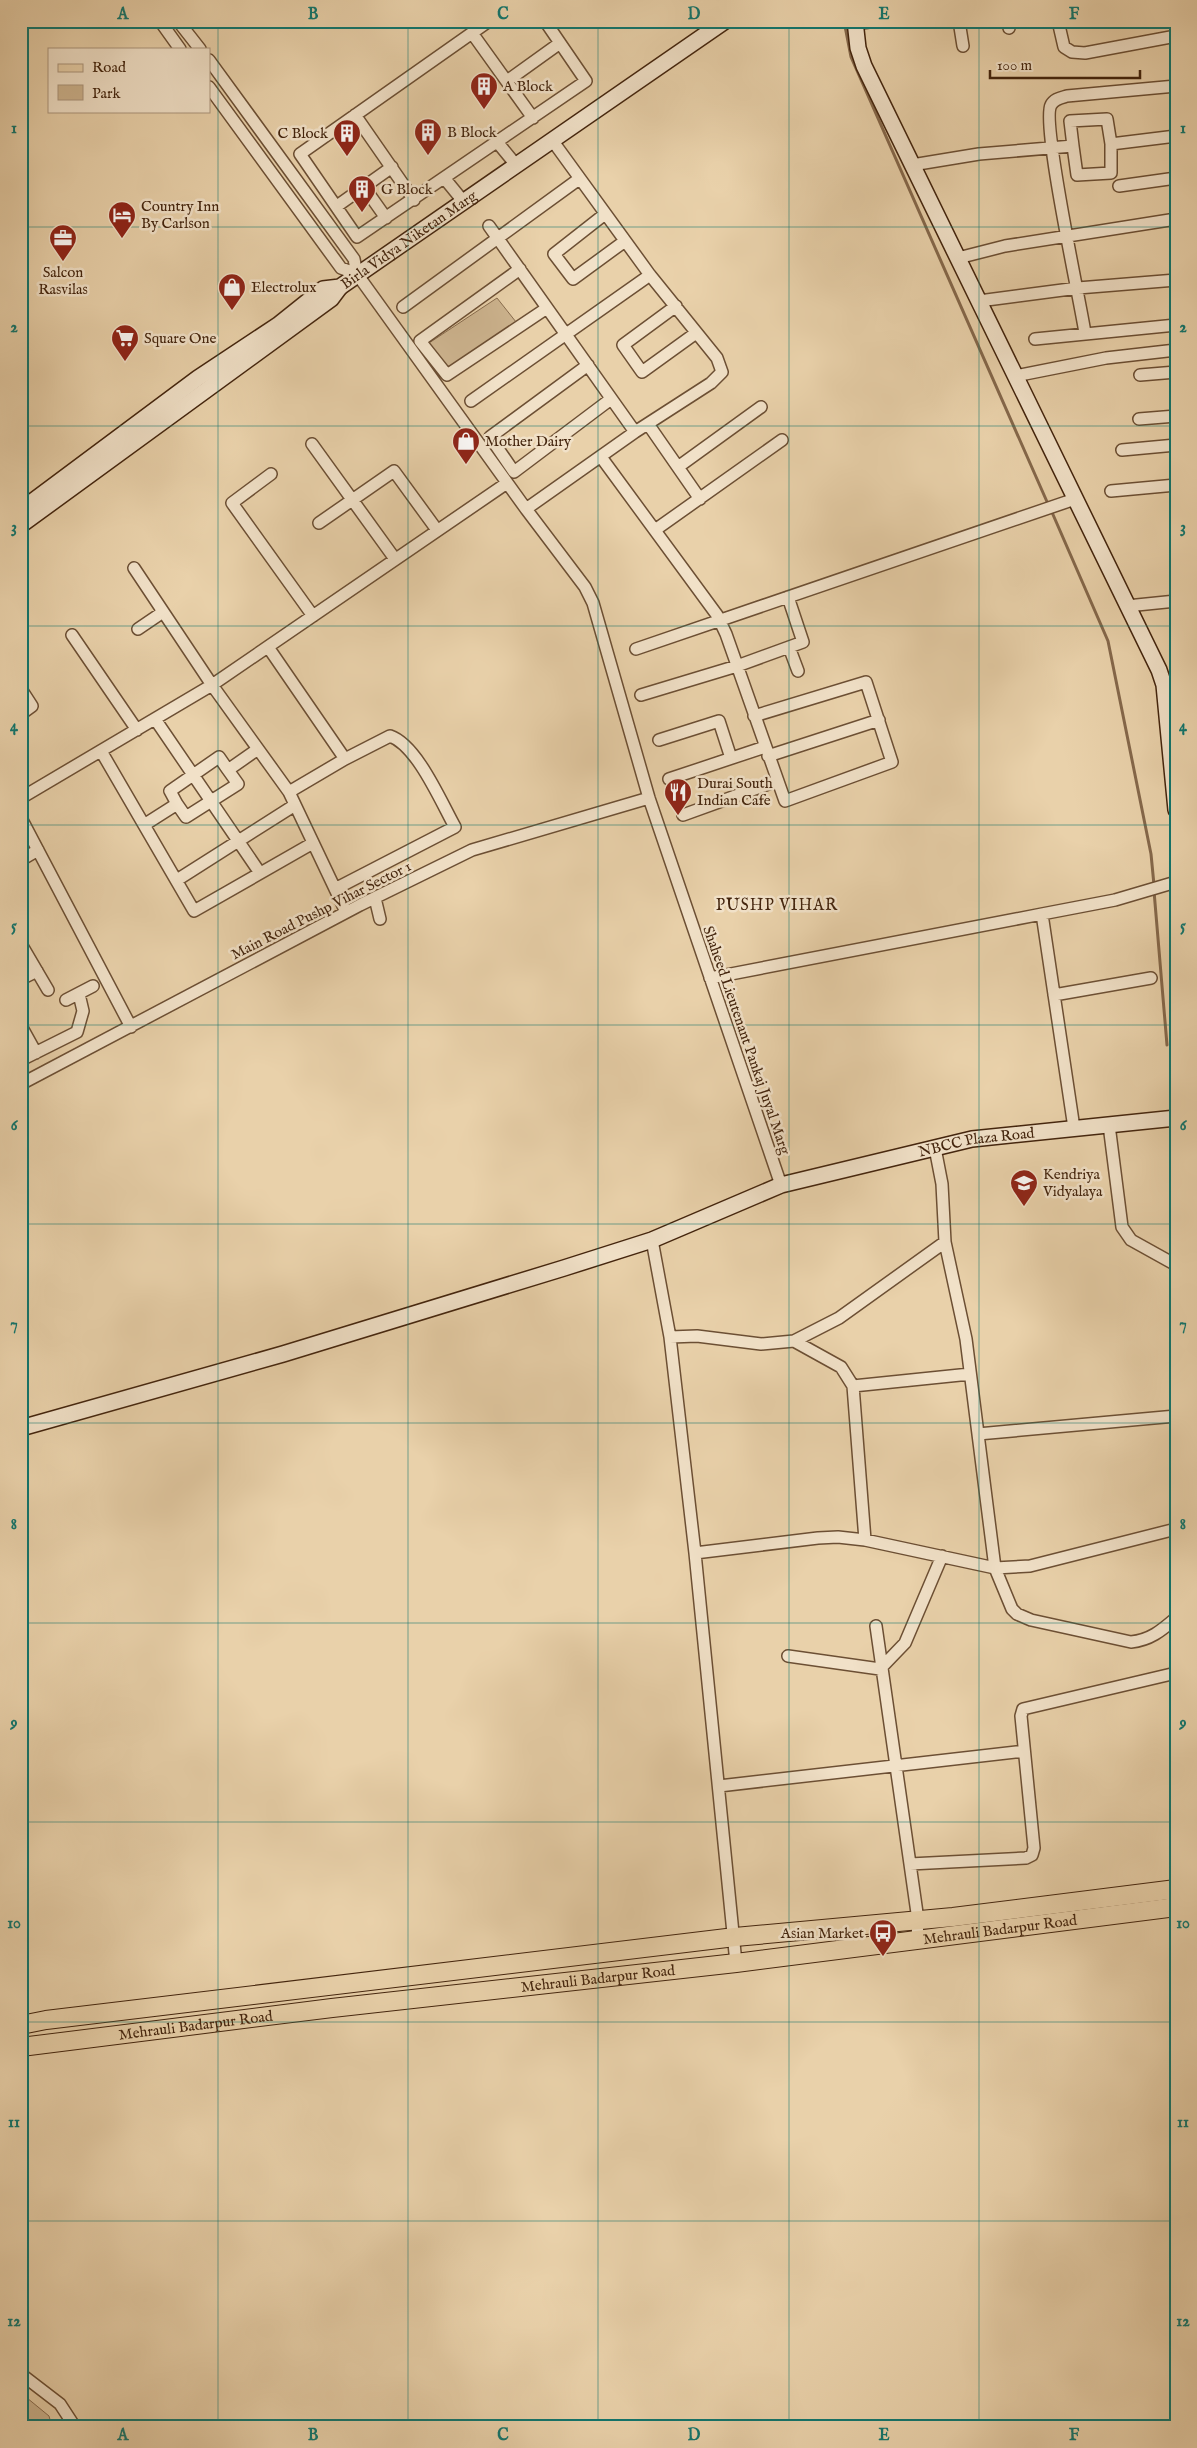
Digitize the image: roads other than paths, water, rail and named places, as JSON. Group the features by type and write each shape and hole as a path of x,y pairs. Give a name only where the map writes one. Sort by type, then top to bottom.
{"main road":[{"name":"Mehrauli Badarpur Road","path":"21,2025 46,2020 735,1937 918,1920 1176,1889"},
{"name":"Mehrauli Badarpur Road","path":"21,2047 242,2018 736,1963 1176,1907"},
{"path":"239,1997 242,2018"},
{"path":"21,2016 46,2020"}],"street":[{"path":"160,21 179,48"},
{"path":"178,21 199,48"},
{"path":"489,21 300,154 357,237 498,143 586,81 545,21"},
{"name":"Birla Vidya Niketan Marg","path":"21,510 38,505 198,378 278,325 323,290 340,287 725,21"},
{"path":"876,21 855,22 858,48 864,66 1164,685 1176,810"},
{"path":"959,21 963,46"},
{"path":"1058,21 1064,47 1072,52 1085,53 1176,36"},
{"path":"472,33 533,118"},
{"path":"507,81 560,43"},
{"name":"Shaheed Lieutenant Pankaj Juyal Marg","path":"210,61 354,259 357,274 507,483 585,587 593,603 648,798 781,1186"},
{"path":"1086,333 1051,148 1048,116 1050,106 1056,99 1067,96 1176,86"},
{"name":"Shaheed Lieutenant Pankaj Juyal Marg","path":"210,88 341,268 357,274"},
{"path":"355,115 414,200"},
{"path":"1107,119 1111,144 1111,173 1077,176 1070,121 1107,119"},
{"path":"1111,144 1176,136"},
{"path":"526,509 635,432 711,383 722,372 717,358 650,276 552,140"},
{"path":"498,143 516,165"},
{"path":"912,165 980,154 1073,146"},
{"path":"337,206 392,167"},
{"path":"1119,186 1176,178"},
{"path":"445,179 463,201"},
{"path":"403,307 579,179"},
{"path":"364,187 386,218"},
{"path":"605,214 554,254 573,278 625,241"},
{"path":"958,258 1005,246 1176,219"},
{"path":"489,226 635,432"},
{"path":"520,269 420,341 447,374 547,308"},
{"path":"471,401 650,276"},
{"path":"979,301 1078,288 1176,280"},
{"path":"676,306 623,345 642,372 696,333"},
{"path":"1035,339 1176,325"},
{"path":"1015,376 1106,358 1176,350"},
{"path":"588,365 490,437 514,472 611,399"},
{"path":"1140,375 1176,372"},
{"path":"678,467 761,407"},
{"path":"1139,418 1176,416"},
{"path":"648,424 700,499"},
{"path":"654,530 782,440"},
{"path":"312,444 395,559"},
{"path":"1122,450 1176,444"},
{"path":"600,457 720,620 737,666 754,716 785,802 892,762 866,682 754,716"},
{"path":"319,523 394,471 437,530"},
{"path":"271,474 232,503 313,616"},
{"path":"21,798 212,685 507,483"},
{"path":"1111,491 1176,485"},
{"path":"636,649 1075,499"},
{"path":"21,525 38,505"},
{"path":"134,568 212,685 289,792 346,912"},
{"path":"641,695 737,666 803,642 788,597"},
{"path":"1127,606 1176,601"},
{"path":"138,629 163,612"},
{"path":"72,635 137,730"},
{"path":"268,646 345,759"},
{"path":"789,647 798,671"},
{"path":"21,689 32,706 21,714"},
{"path":"155,719 260,873"},
{"path":"669,779 731,758 767,751 879,720"},
{"path":"659,740 719,721 731,758"},
{"path":"289,792 345,759 390,736 400,739 413,755 455,827 335,889"},
{"path":"228,770 258,749"},
{"path":"101,751 194,911 313,843"},
{"path":"219,757 238,784 186,817 170,791 193,775 219,757"},
{"path":"683,816 777,781"},
{"name":"Main Road Pushp Vihar Sector 1","path":"21,1084 346,912 472,850 648,798"},
{"path":"144,825 177,804"},
{"path":"177,880 295,805"},
{"path":"21,818 131,1027"},
{"path":"21,860 38,850"},
{"path":"710,978 1115,900 1176,882"},
{"path":"375,898 380,920"},
{"path":"1042,914 1074,1128"},
{"path":"21,944 48,990"},
{"path":"21,979 37,971"},
{"path":"1054,995 1151,978"},
{"path":"66,1000 93,986"},
{"path":"21,1060 77,1032 83,1011 79,994"},
{"path":"21,1026 36,1053"},
{"name":"NBCC Plaza Road","path":"21,1428 283,1354 652,1240 781,1186 972,1139 1176,1118"},
{"path":"1110,1125 1122,1227 1131,1240 1176,1265"},
{"path":"935,1148 942,1184 945,1242 966,1339 995,1568 1012,1609 1017,1614 1031,1620 1131,1642 1142,1641 1156,1635 1176,1618"},
{"path":"652,1240 670,1337 695,1553 735,1937 736,1963"},
{"path":"670,1337 697,1336 761,1344 794,1341 839,1318 945,1242"},
{"path":"794,1341 841,1366 853,1386 865,1540"},
{"path":"853,1386 970,1374"},
{"path":"978,1434 1176,1416"},
{"path":"695,1553 818,1538 865,1540 995,1568 1030,1566 1176,1529"},
{"path":"880,1669 905,1643 942,1556"},
{"path":"876,1626 880,1669 918,1920 917,1940"},
{"path":"788,1656 880,1669"},
{"path":"910,1864 1026,1858 1032,1855 1034,1848 1021,1716 1024,1710 1176,1673"},
{"path":"719,1786 1024,1751"},
{"path":"21,2374 60,2404 75,2427"}],"waterway":[{"path":"844,21 851,57 1048,504"},
{"path":"1051,510 1108,641 1151,854 1154,885"},
{"path":"1154,891 1167,1045"}],"place":[{"name":"A Block","path":"484,110"},
{"name":"B Block","path":"428,156"},
{"name":"C Block","path":"347,157"},
{"name":"G Block","path":"362,213"},
{"name":"Country Inn By Carlson","path":"122,239"},
{"name":"Salcon Rasvilas","path":"63,262"},
{"name":"Electrolux","path":"232,311"},
{"name":"Square One","path":"125,362"},
{"name":"Mother Dairy","path":"466,465"},
{"name":"Durai South Indian Cafe","path":"678,816"},
{"name":"Kendriya Vidyalaya","path":"1024,1207"},
{"name":"Asian Market","path":"883,1957"}],"district":[{"name":"PUSHP VIHAR","path":"777,904"}]}
